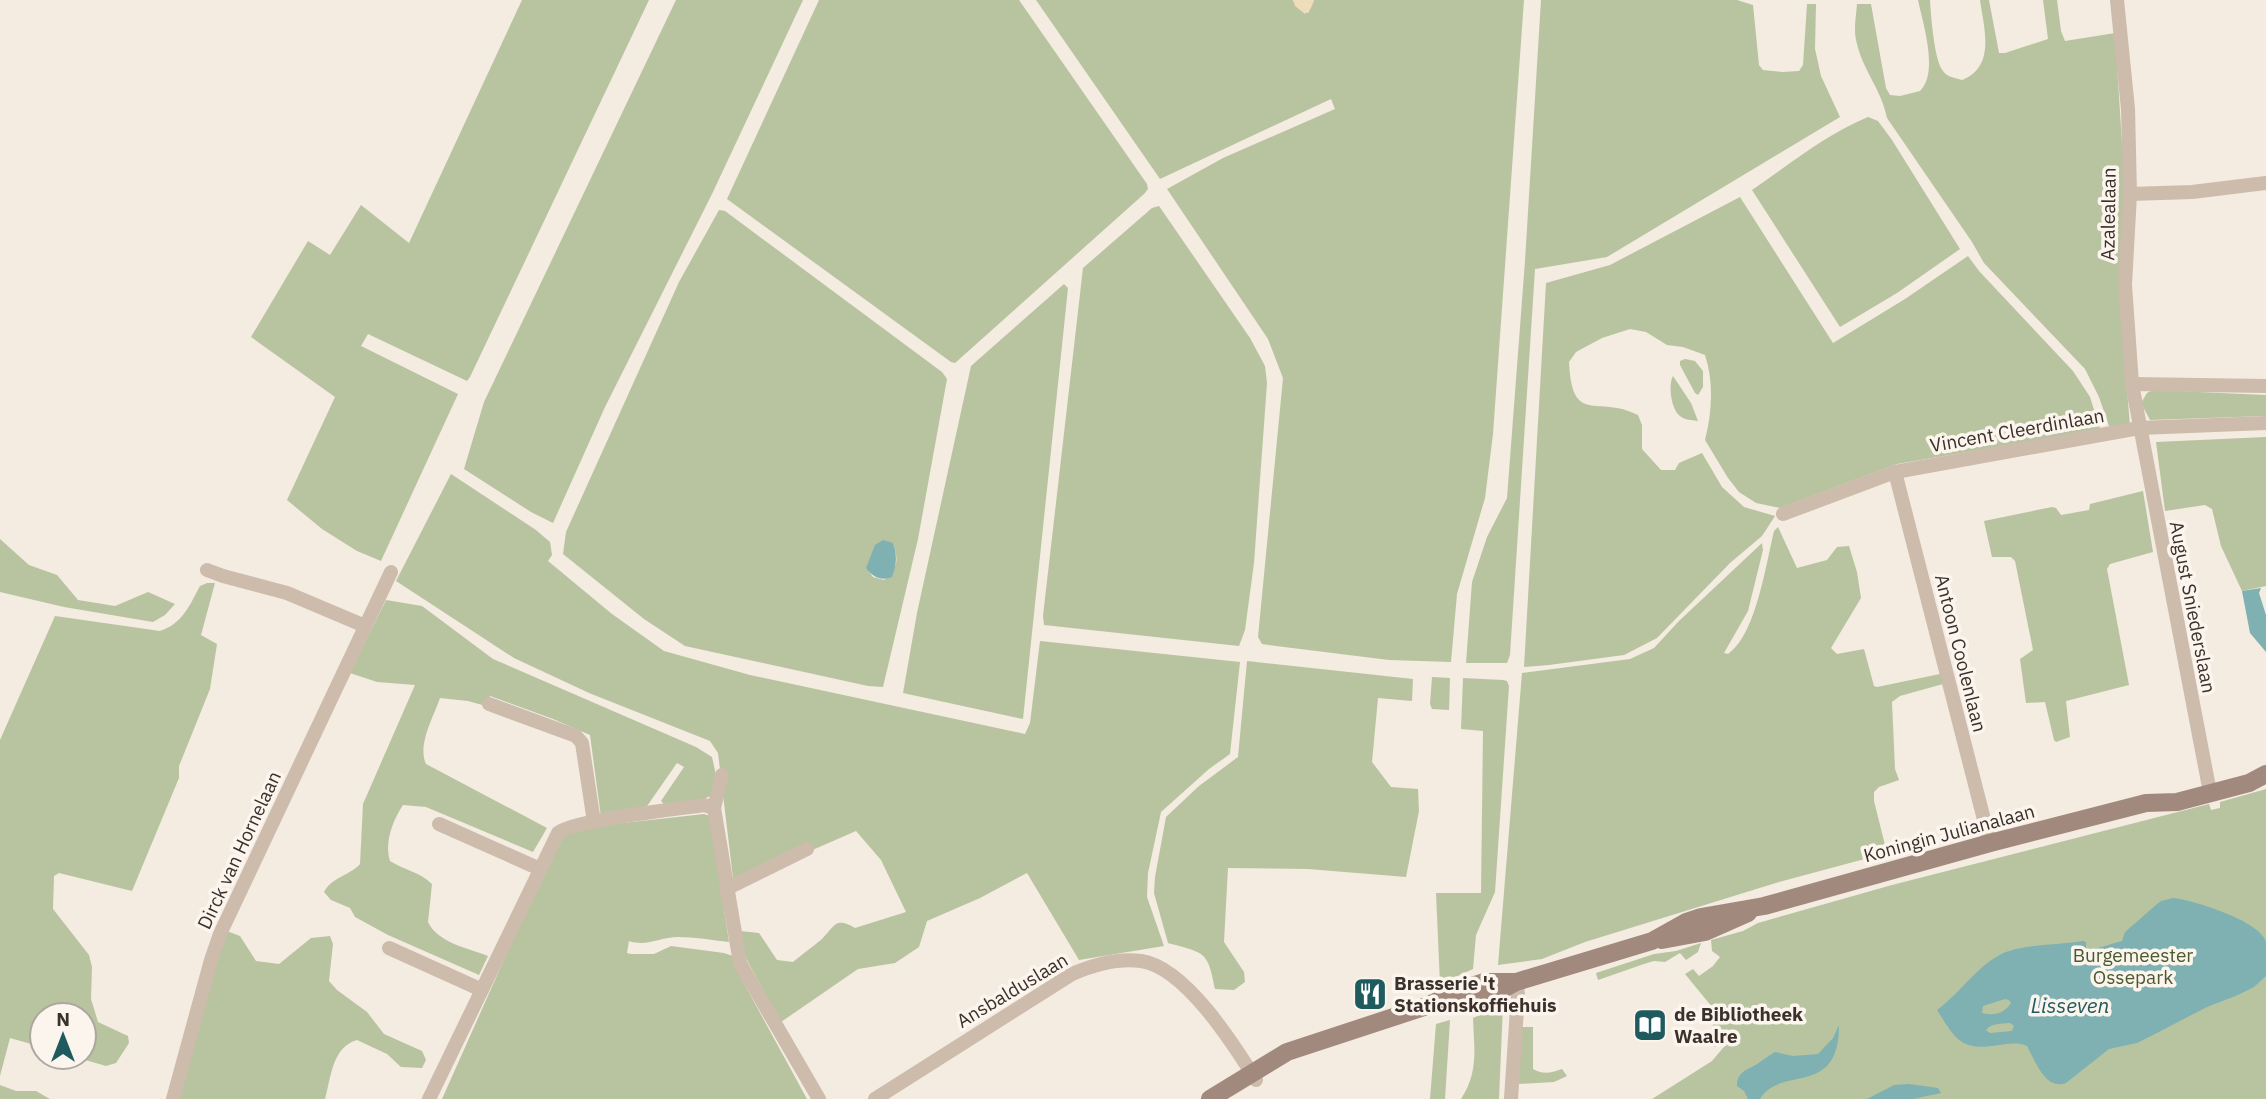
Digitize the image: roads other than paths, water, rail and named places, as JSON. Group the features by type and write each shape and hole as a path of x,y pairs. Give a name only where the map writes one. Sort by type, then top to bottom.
{"main road":[{"name":"Koningin Julianalaan","path":"1254,1077 1286,1052 1427,1006 1459,990 1484,982 1516,982 1651,941 1704,932 1764,906 2146,803 2177,802 2209,788 2249,783 2266,772"},
{"path":"1210,1099 1254,1077"},
{"path":"1226,1099 1254,1077"}],"street":[{"name":"Azalealaan","path":"2117,0 2128,109 2130,194 2125,285 2132,384 2140,428"},
{"path":"2130,194 2192,192 2266,183"},
{"path":"2132,384 2266,386"},
{"name":"Vincent Cleerdinlaan","path":"1783,513 1895,472 2140,428 2266,423"},
{"name":"August Sniederslaan","path":"2140,428 2209,788"},
{"name":"Antoon Coolenlaan","path":"1895,472 1990,843"},
{"path":"207,570 287,593 365,626"},
{"name":"Dirck van Hornelaan","path":"173,1099 220,934 391,572"},
{"path":"489,704 576,736 582,743 594,822"},
{"path":"722,775 714,808 740,963 819,1099"},
{"path":"429,1099 558,832 569,826 704,805 714,808"},
{"path":"439,824 540,869"},
{"path":"726,890 807,849"},
{"path":"389,948 482,990"},
{"name":"Ansbalduslaan","path":"875,1099 1072,974 1092,965 1111,962 1143,961 1166,971 1203,1003 1254,1077"},
{"path":"1511,1099 1518,994 1516,982"}],"water":[{"path":"883,540 893,543 896,564 892,577 881,579 866,568 875,545"},
{"path":"2261,588 2259,593 2266,615 2266,652 2250,633 2242,591"},
{"name":"Lisseven","path":"2173,898 2195,903 2240,919 2252,927 2266,942 2266,976 2254,987 2207,1007 2137,1043 2109,1049 2066,1083 2059,1084 2052,1083 2042,1073 2027,1046 2016,1044 1986,1047 1967,1044 1954,1035 1937,1010 1982,967 2006,952 2039,945 2083,941 2086,942 2086,949 2098,948 2122,941 2125,932 2161,901","holes":["2005,999 2011,1003 2002,1012 1982,1013 1983,1006","2010,1023 2014,1026 2012,1031 1990,1033 1986,1030 1994,1025"]},
{"path":"1839,1025 1836,1048 1830,1063 1820,1072 1781,1083 1769,1089 1760,1099 1748,1099 1744,1091 1737,1086 1741,1073 1775,1052 1793,1056 1818,1054 1833,1038"},
{"path":"1894,1085 1938,1088 1941,1093 1913,1099 1867,1099"}],"place":[{"name":"Brasserie 't Stationskoffiehuis","path":"1370,994"},
{"name":"de Bibliotheek Waalre","path":"1650,1025"}],"park label":[{"name":"Burgemeester Ossepark","path":"2133,966"}]}
